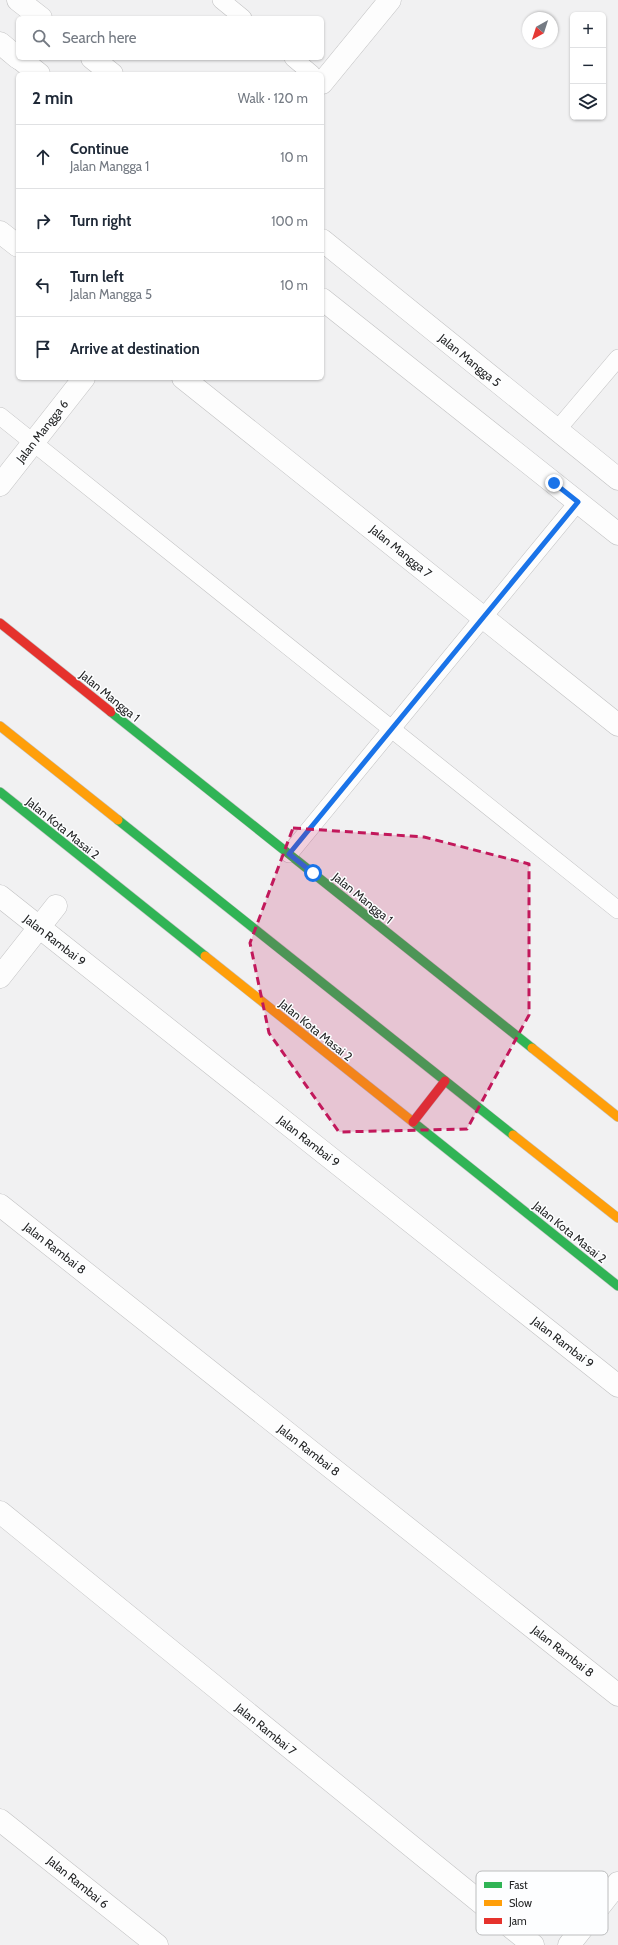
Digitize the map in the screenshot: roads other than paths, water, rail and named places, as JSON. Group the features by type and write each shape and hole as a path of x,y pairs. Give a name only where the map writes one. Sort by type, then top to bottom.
{"main road":[{"name":"Jalan Mangga 1","path":"0,623 618,1116"},
{"path":"0,726 618,1218"},
{"name":"Jalan Kota Masai 2","path":"0,792 618,1286"},
{"path":"413,1122 446,1081"}],"street":[{"path":"18,0 38,16"},
{"path":"324,75 390,0"},
{"path":"0,43 16,56"},
{"path":"21,60 36,72"},
{"path":"94,60 110,72"},
{"path":"0,232 16,244"},
{"name":"Jalan Mangga 5","path":"324,242 618,479"},
{"path":"324,301 618,534"},
{"name":"Jalan Mangga 6","path":"0,485 82,380"},
{"name":"Jalan Mangga 7","path":"187,380 618,725"},
{"name":"Jalan Rambai 9","path":"0,896 618,1386"},
{"path":"0,977 56,906"},
{"name":"Jalan Rambai 8","path":"0,1205 618,1695"},
{"name":"Jalan Rambai 7","path":"0,1512 476,1899"},
{"name":"Jalan Rambai 6","path":"0,1820 156,1945"},
{"path":"608,1896 618,1883"},
{"name":"Jalan Rambai 7","path":"521,1935 533,1945"},
{"path":"569,1945 577,1935"}],"lane":[{"path":"221,0 241,16"},
{"path":"295,60 310,72"},
{"path":"557,430 618,358"},
{"path":"0,416 618,910"},
{"path":"289,854 578,502"}]}
